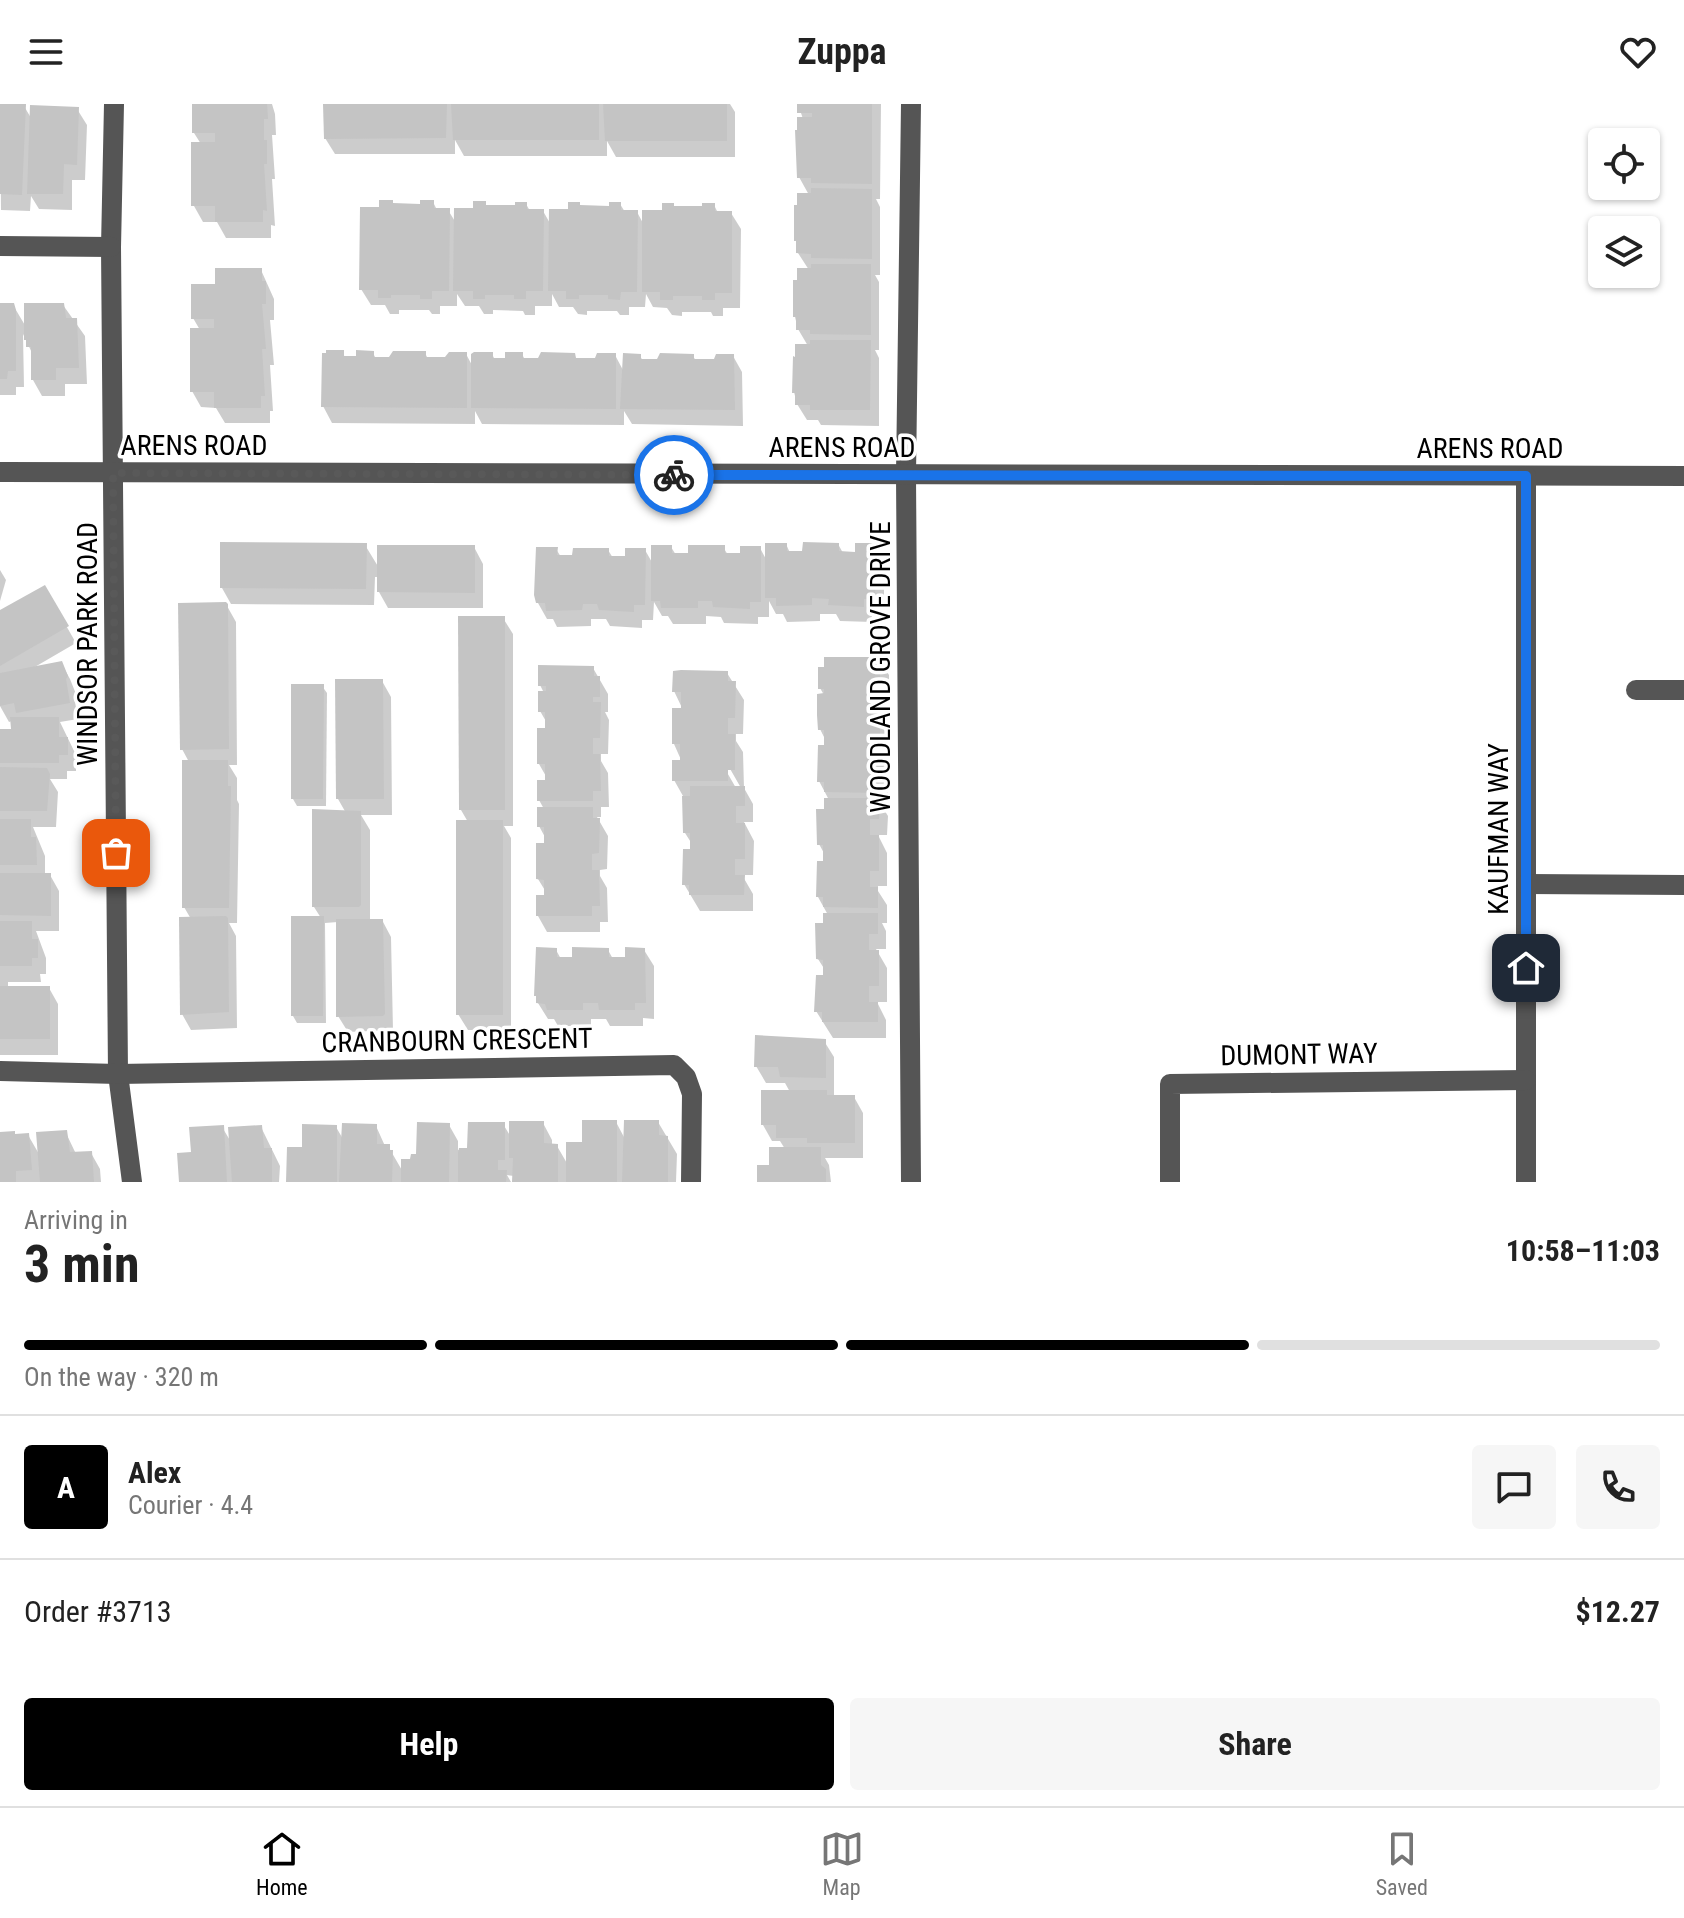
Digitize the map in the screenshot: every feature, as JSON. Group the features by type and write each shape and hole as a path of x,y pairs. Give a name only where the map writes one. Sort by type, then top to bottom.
{"street":[{"name":"WINDSOR PARK ROAD","path":"114,104 111,247 118,1074 132,1182"},
{"name":"WOODLAND GROVE DRIVE","path":"911,104 906,475 911,1182"},
{"path":"0,246 111,247"},
{"name":"ARENS ROAD","path":"0,472 1684,476"},
{"name":"KAUFMAN WAY","path":"1526,476 1526,1182"},
{"path":"1636,690 1684,690"},
{"path":"1526,884 1684,885"},
{"name":"CRANBOURN CRESCENT","path":"118,1074 674,1065 686,1077 692,1094 691,1182"},
{"path":"0,1071 118,1074"},
{"name":"DUMONT WAY","path":"1170,1182 1170,1084 1526,1080"}],"building":[{"path":"0,104 26,104 22,195 0,194"},
{"path":"192,104 267,104 264,140 267,140 267,164 264,164 267,211 263,210 263,222 215,222 215,206 191,206 191,142 215,142 215,133 192,133"},
{"path":"323,104 447,104 446,138 324,139"},
{"path":"451,104 599,104 599,140 453,140"},
{"path":"603,104 727,104 727,141 605,141"},
{"path":"797,104 872,104 872,184 811,183 811,178 797,178 797,117 812,117 812,113 797,113"},
{"path":"30,105 79,107 77,165 64,164 63,194 27,194"},
{"path":"811,188 872,189 872,259 811,258 811,254 796,253 794,205 797,205 797,193 811,193"},
{"path":"379,200 420,204 420,200 434,200 434,208 450,208 449,291 432,291 432,299 420,299 420,295 378,298 378,290 359,290 360,207 379,207"},
{"path":"473,201 486,201 486,205 527,202 527,209 544,209 543,291 526,291 526,299 514,299 514,295 485,295 485,299 473,299 473,291 453,291 454,208 473,208"},
{"path":"568,202 609,206 609,202 621,202 621,210 638,210 637,292 621,292 620,300 608,299 608,295 579,295 579,299 566,299 566,291 548,291 549,209 568,209"},
{"path":"662,203 702,206 702,203 715,203 715,211 732,211 732,293 715,293 715,300 702,300 702,296 673,296 673,300 660,300 660,292 642,292 642,210 662,210"},
{"path":"811,264 871,264 871,335 810,334 810,330 796,330 793,280 797,280 797,268 811,268"},
{"path":"215,268 262,268 262,281 266,281 266,304 262,304 266,349 262,349 265,396 261,396 261,408 214,408 214,392 190,392 190,328 214,328 214,319 191,319 191,284 215,284"},
{"path":"0,303 14,303 16,310 16,371 8,371 7,379 0,379"},
{"path":"24,303 64,303 66,318 77,318 79,368 56,368 56,380 31,380 31,347 26,347 24,340"},
{"path":"810,340 871,340 870,410 810,410 810,405 795,405 795,393 792,393 795,344 810,344"},
{"path":"326,350 344,350 344,356 356,356 356,350 374,351 374,357 389,357 393,351 426,351 426,357 467,352 467,408 321,407 322,353"},
{"path":"493,352 493,358 505,358 505,352 523,352 523,358 538,358 541,352 575,353 576,358 616,353 616,409 471,408 471,354"},
{"path":"623,353 641,354 641,359 657,359 660,353 694,354 694,359 714,359 716,354 734,354 735,410 620,409"},
{"path":"220,542 367,543 366,589 220,588"},
{"path":"803,542 839,543 839,551 855,552 855,543 876,543 875,599 864,599 864,607 828,605 829,599 812,598 812,605 776,606 776,598 765,598 765,543 787,543 787,551 802,551"},
{"path":"377,545 475,545 475,593 377,592"},
{"path":"651,545 672,545 672,553 688,553 688,545 725,545 725,553 740,553 740,546 761,546 761,602 750,602 750,609 713,607 712,601 698,601 698,608 661,608 660,601 651,601"},
{"path":"536,547 558,547 557,555 572,555 573,548 609,548 609,556 625,556 625,548 646,548 645,605 634,605 634,612 599,610 597,604 583,604 582,610 546,611 545,603 536,603 534,595"},
{"path":"45,585 69,626 0,666 0,610"},
{"path":"226,602 229,749 180,750 178,603"},
{"path":"458,616 505,616 505,810 459,810"},
{"path":"824,657 880,657 880,678 871,678 871,683 880,683 880,704 871,704 871,720 880,720 880,756 871,756 870,772 880,772 879,793 824,792 824,782 817,782 818,745 824,745 824,730 818,730 817,694 824,693 824,689 818,689 818,667 824,667"},
{"path":"62,661 68,676 70,703 16,713 14,703 0,706 0,673"},
{"path":"538,665 594,666 594,676 600,676 600,697 593,697 593,702 601,702 600,738 593,738 593,754 600,754 601,791 593,791 593,801 537,801 537,780 545,780 545,764 537,764 537,728 545,728 545,712 538,712 538,691 546,691 546,686 538,686"},
{"path":"673,671 728,671 728,681 736,681 735,718 728,718 728,734 735,734 735,770 728,770 728,781 672,781 672,760 680,760 680,744 672,744 672,708 681,708 681,692 672,692"},
{"path":"335,679 383,679 384,799 336,799"},
{"path":"291,684 324,684 323,799 291,799"},
{"path":"10,717 59,717 59,737 68,737 68,755 59,755 59,763 0,763 0,729 11,729"},
{"path":"182,760 228,760 228,786 231,786 229,908 182,908"},
{"path":"0,767 47,768 50,774 47,811 0,811"},
{"path":"690,786 745,786 745,806 736,806 736,823 745,823 745,859 735,859 735,875 745,875 744,895 689,895 689,885 682,885 683,849 690,849 690,833 683,833 682,796 690,796"},
{"path":"824,798 880,798 879,819 870,819 870,835 879,835 879,871 870,871 870,887 878,887 878,908 823,907 823,897 816,897 817,861 823,861 823,845 817,845 816,809 824,809"},
{"path":"537,807 593,807 593,818 600,818 599,853 592,854 592,870 599,870 600,906 592,906 592,916 536,916 536,895 544,895 544,880 536,879 536,843 544,843 544,827 537,827"},
{"path":"312,809 361,811 359,907 312,907"},
{"path":"0,819 31,819 31,837 36,837 37,865 0,865"},
{"path":"456,820 503,820 503,1015 456,1015"},
{"path":"0,873 51,873 51,916 0,915"},
{"path":"823,913 878,913 878,934 869,934 869,950 879,950 879,986 869,986 869,1002 878,1002 878,1022 822,1022 822,1012 814,1012 816,975 823,975 823,960 816,959 815,923 823,923"},
{"path":"226,916 229,1012 180,1015 179,917"},
{"path":"291,916 324,916 323,1016 291,1016"},
{"path":"336,919 383,919 383,1016 336,1017"},
{"path":"0,921 32,921 32,939 38,939 38,958 32,958 32,966 0,966"},
{"path":"536,947 557,948 557,957 572,957 572,947 609,948 609,957 625,957 625,947 645,948 646,1003 635,1003 635,1010 599,1010 598,1003 583,1003 583,1010 547,1010 545,1004 536,1003 534,996"},
{"path":"0,986 50,986 50,1039 0,1039"},
{"path":"755,1035 826,1039 826,1078 780,1077 778,1067 754,1067"},
{"path":"761,1090 827,1090 827,1095 855,1095 855,1143 807,1143 807,1138 776,1138 776,1125 761,1125"},
{"path":"582,1120 617,1120 617,1182 566,1182 566,1142 582,1142"},
{"path":"624,1120 659,1120 659,1135 668,1136 668,1182 622,1182"},
{"path":"509,1121 544,1121 544,1143 558,1144 558,1182 512,1182"},
{"path":"417,1122 450,1123 449,1182 401,1182 401,1159 410,1159 411,1154 416,1154"},
{"path":"468,1122 505,1122 505,1160 498,1160 498,1170 507,1170 506,1182 458,1182 458,1153 459,1148 467,1148"},
{"path":"342,1123 377,1124 377,1144 390,1144 390,1150 393,1150 392,1182 339,1182"},
{"path":"302,1124 337,1125 337,1182 286,1182 287,1147 302,1147"},
{"path":"224,1125 227,1182 179,1182 177,1153 191,1152 189,1127"},
{"path":"262,1125 264,1148 272,1148 272,1182 232,1182 228,1127"},
{"path":"67,1130 70,1152 92,1151 94,1182 40,1182 36,1132"},
{"path":"15,1131 15,1134 29,1133 32,1170 16,1171 16,1182 0,1182 0,1132"},
{"path":"769,1147 821,1147 821,1165 826,1169 826,1182 757,1182 757,1165 769,1165"}],"way so far":[{"path":"116,853 113,473 674,475"}],"route":[{"path":"674,475 1526,476 1526,968"}]}
